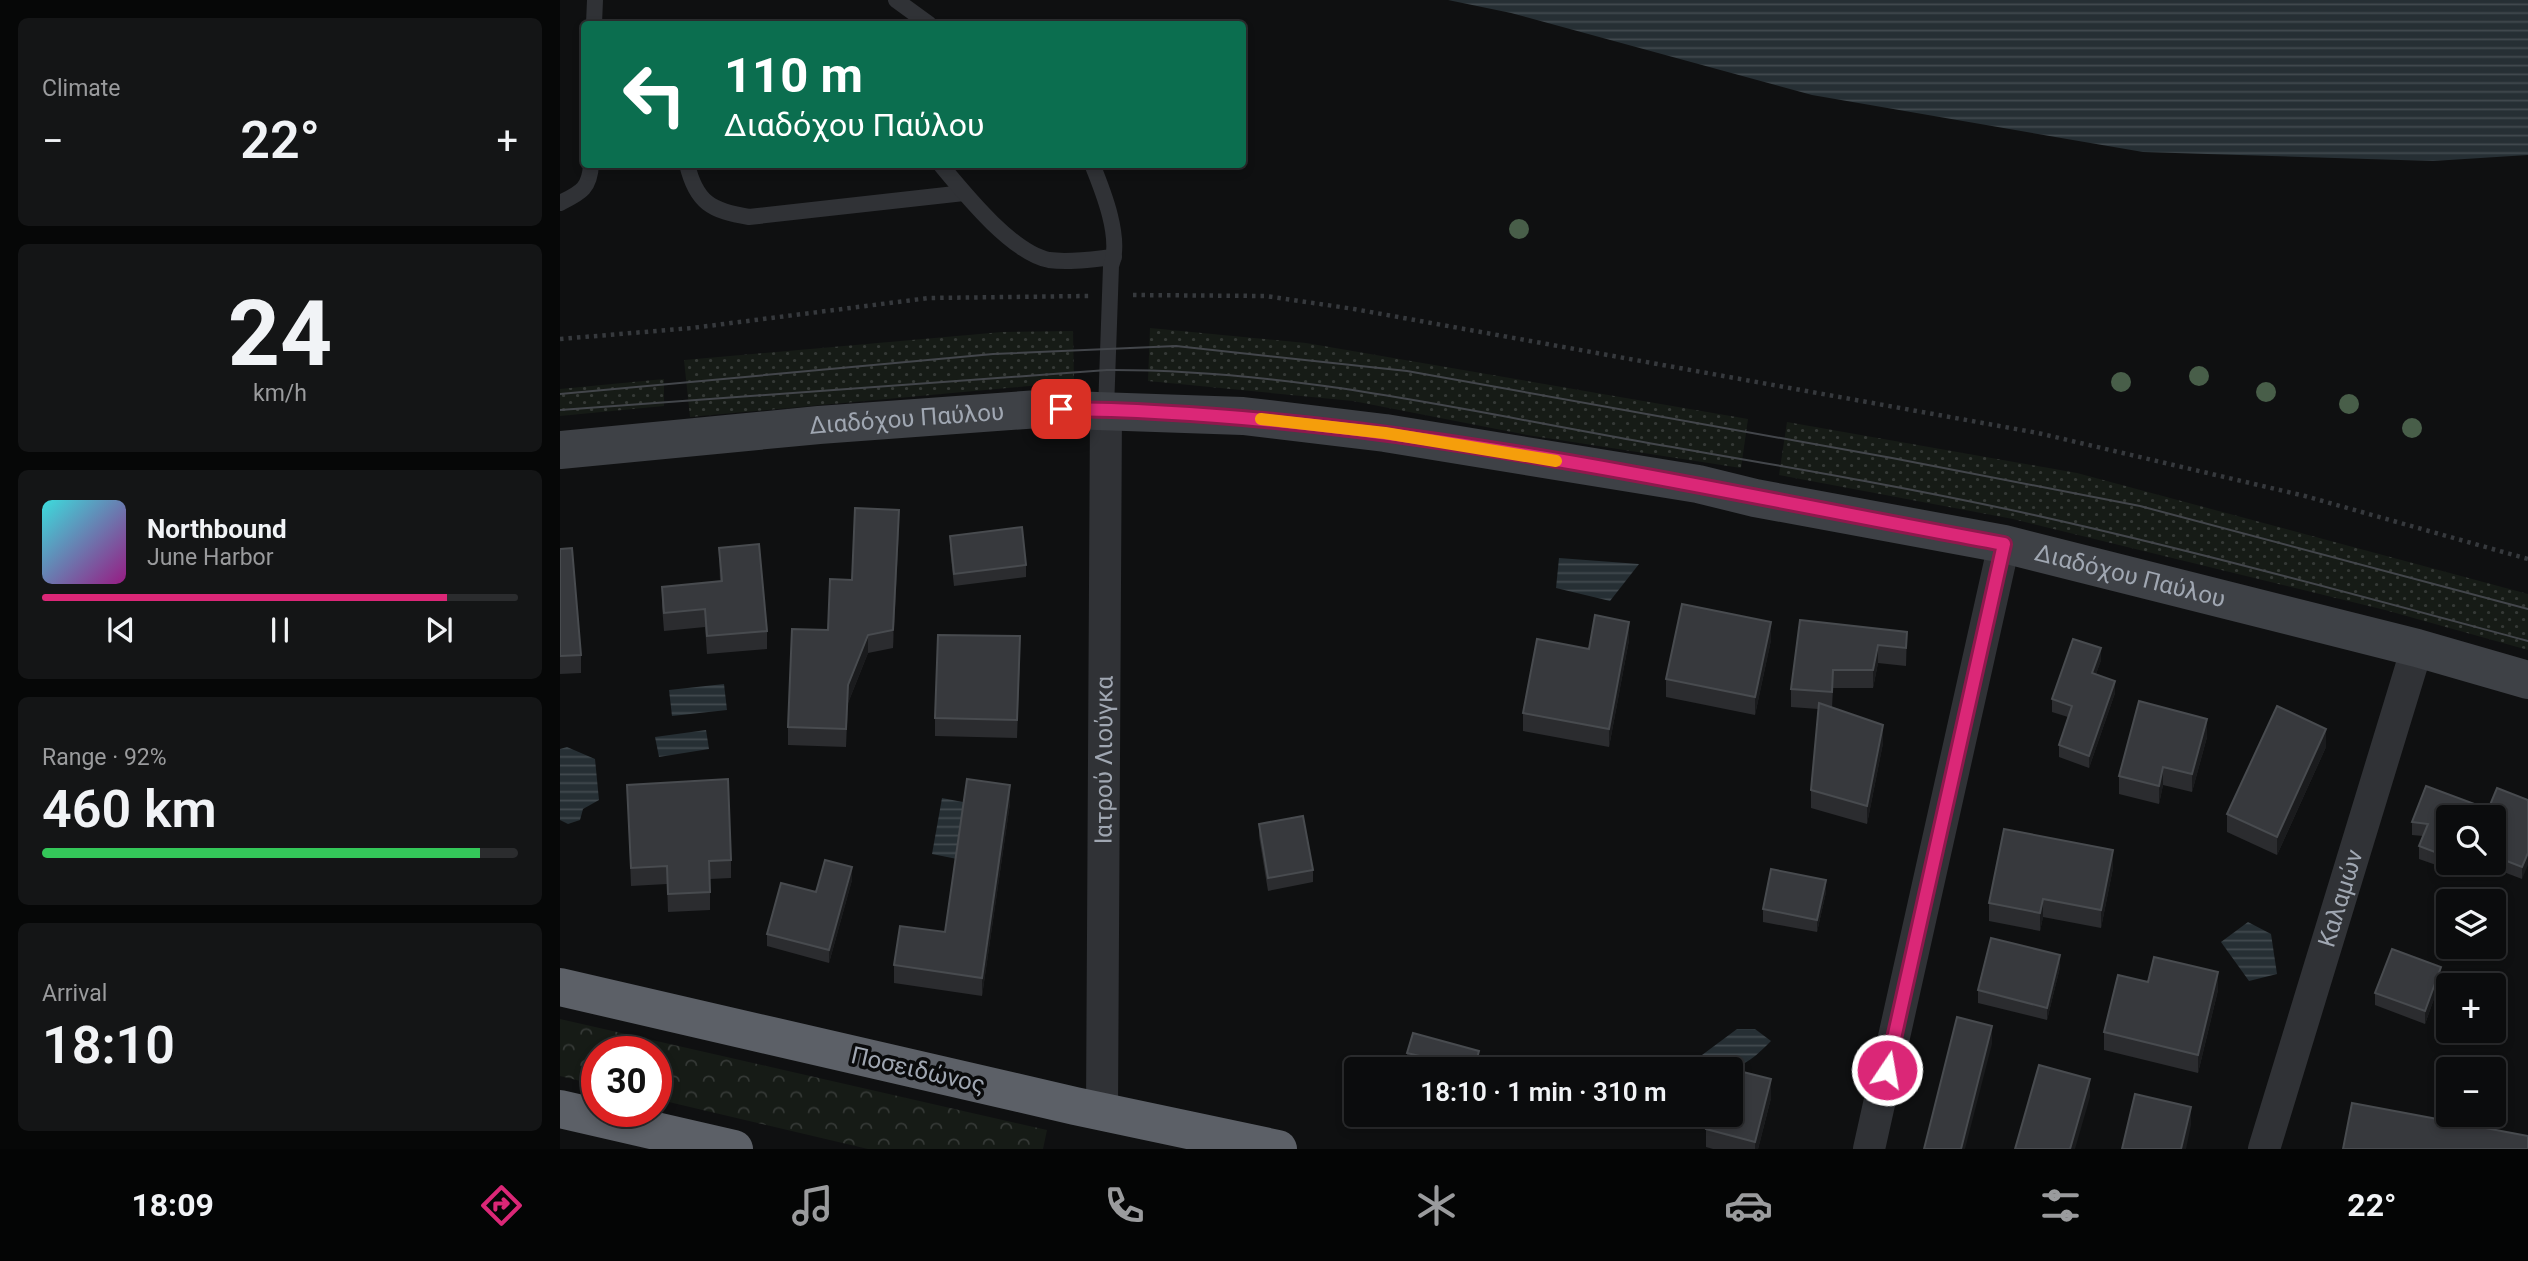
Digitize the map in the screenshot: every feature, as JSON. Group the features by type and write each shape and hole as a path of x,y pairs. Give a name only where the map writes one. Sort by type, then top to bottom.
{"highway":[{"name":"Ποσειδώνος","path":"560,987 1278,1149"},
{"path":"560,1109 734,1149"}],"street":[{"name":"Διαδόχου Παύλου","path":"560,450 846,423 1039,409 1243,416 1385,433 1698,484 1755,498 2004,544 2417,648 2528,680"},
{"name":"Ιατρού Λιούγκα","path":"1102,1111 1106,410"},
{"path":"1869,1149 2004,544"},
{"name":"Καλαμών","path":"2264,1149 2417,648"}],"lane":[{"path":"594,21 595,0"},
{"path":"896,0 925,21"},
{"path":"560,203 580,193 590,178 591,168"},
{"path":"688,168 692,184 703,200 722,213 749,217 964,193"},
{"path":"943,168 1013,242 1032,254 1050,260 1115,257"},
{"path":"1094,168 1108,202 1115,257 1111,266 1106,410"}],"path":[{"path":"560,338 692,327 929,298 1266,296 1354,309 2025,431 2305,496 2528,559"}],"green space":[{"path":"1150,328 1306,343 1748,419 1741,468 1527,435 1353,401 1148,381"},
{"path":"1073,331 1074,382 690,417 684,360 1002,332"},
{"path":"664,379 664,406 560,416 560,389"},
{"path":"1787,422 2077,473 2528,594 2528,650 2385,610 2013,519 1779,475"},
{"path":"560,1019 635,1036 581,1036 581,1081 560,1076"},
{"path":"672,1045 1047,1130 1043,1149 868,1149 672,1103"}],"shaded area":[{"path":"1448,0 2528,0 2528,155 2433,161 2143,152 1812,95 1511,13"},
{"path":"1559,558 1639,564 1610,601 1556,588"},
{"path":"724,684 727,710 672,716 669,690"},
{"path":"706,730 709,749 659,757 655,737"},
{"path":"567,747 595,759 599,800 583,809 580,820 568,824 560,820 560,749"},
{"path":"942,798 968,803 957,859 932,854"},
{"path":"2248,922 2271,934 2277,974 2249,981 2221,942"},
{"path":"1737,1029 1755,1029 1771,1041 1757,1055 1743,1063 1743,1057 1702,1055"}],"building":[{"path":"855,508 899,510 893,630 868,635 848,685 846,729 788,727 792,629 828,630 830,579 852,580"},
{"path":"1022,527 1026,565 954,574 950,536"},
{"path":"759,544 767,631 707,636 705,609 664,613 662,587 722,581 719,548"},
{"path":"572,548 581,655 560,656 560,549"},
{"path":"1682,604 1771,622 1755,697 1666,679"},
{"path":"1595,615 1629,622 1609,729 1523,713 1537,639 1589,649"},
{"path":"1800,620 1907,632 1906,648 1878,645 1873,670 1833,670 1832,692 1791,689"},
{"path":"938,635 1020,636 1017,720 935,718"},
{"path":"2073,639 2101,648 2092,673 2115,681 2089,756 2059,745 2072,706 2052,699"},
{"path":"2139,701 2207,719 2192,774 2163,767 2159,786 2119,776"},
{"path":"1819,703 1883,725 1867,806 1811,790"},
{"path":"2277,706 2326,729 2277,837 2227,814"},
{"path":"728,779 731,860 709,861 710,892 668,894 667,866 631,868 627,785"},
{"path":"967,779 1010,785 982,978 894,965 900,926 945,932"},
{"path":"2426,786 2477,805 2436,805 2436,852 2419,846 2428,824 2412,822"},
{"path":"2497,788 2528,800 2528,853 2522,867 2506,861 2506,805 2490,805"},
{"path":"1303,816 1313,870 1268,878 1259,824"},
{"path":"2004,829 2113,850 2101,910 2043,899 2040,913 1989,903"},
{"path":"825,860 852,867 829,950 767,934 781,883 816,892"},
{"path":"1771,869 1826,880 1817,920 1763,909"},
{"path":"1991,938 2060,955 2047,1008 1978,990"},
{"path":"2392,949 2441,967 2439,973 2436,973 2436,981 2425,1011 2375,993"},
{"path":"2154,957 2218,972 2198,1055 2104,1032 2118,975 2148,982"},
{"path":"1957,1017 1992,1026 1961,1149 1924,1149"},
{"path":"1413,1033 1479,1051 1477,1057 1424,1057 1407,1053"},
{"path":"2039,1065 2090,1079 2070,1149 2015,1149"},
{"path":"1743,1072 1771,1079 1755,1142 1706,1129 1743,1127"},
{"path":"2135,1094 2191,1107 2181,1149 2122,1149"},
{"path":"2352,1103 2436,1119 2436,1127 2480,1127 2528,1136 2528,1149 2343,1149"}],"tram line":[{"path":"560,394 993,354 1176,346 1407,371 1892,458 2140,506 2528,609"},
{"path":"560,410 1107,370 1173,371 1303,383 1433,403 1983,504 2220,560 2528,641"}],"slow traffic":[{"path":"1261,419 1385,433 1556,461"}],"route":[{"path":"1061,409 1243,416 1385,433 1698,484 1755,498 2004,544 1887,1070"}]}
